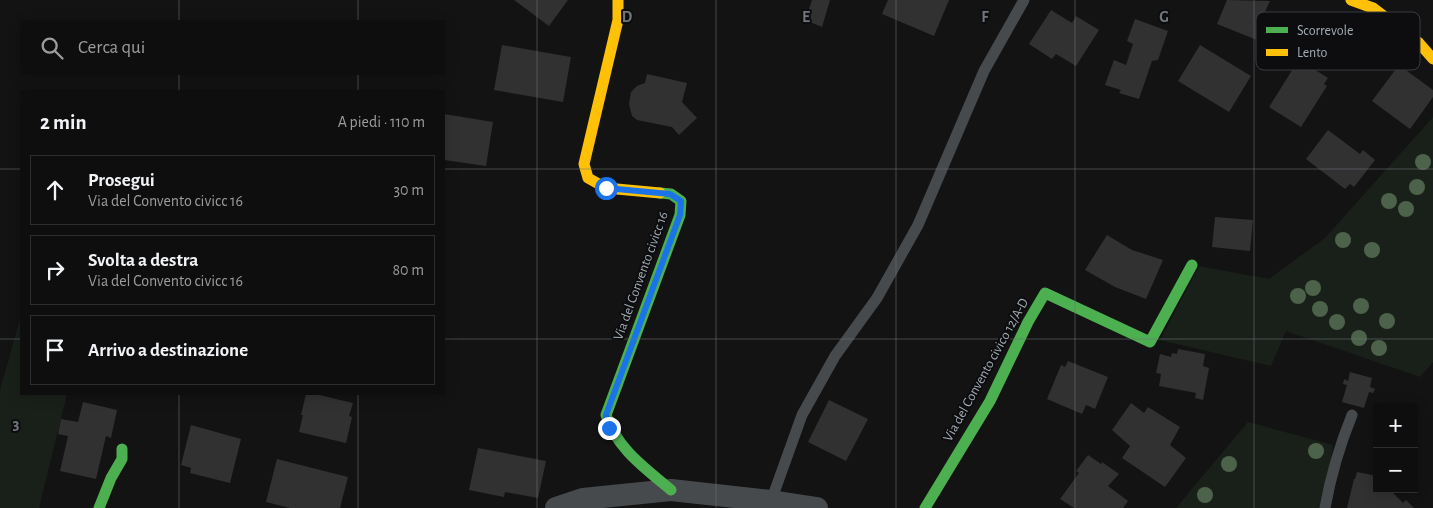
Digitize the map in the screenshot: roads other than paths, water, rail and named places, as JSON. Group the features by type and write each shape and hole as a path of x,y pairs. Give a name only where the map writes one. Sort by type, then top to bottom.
{"street":[{"name":"Via del Convento civicc 16","path":"618,0 618,20 584,164 588,178 606,188 670,194 681,201 680,215 606,415 609,428 620,446 671,490"},
{"path":"1352,0 1378,12"},
{"path":"1420,44 1433,59"},
{"name":"Via del Convento civico 12/A-D","path":"925,508 990,401 1028,322 1045,293 1150,342 1192,265"},
{"path":"99,508 111,478 122,460 122,449"},
{"path":"556,508 583,499 671,490 770,504 817,508"}],"lane":[{"path":"770,504 802,415 835,356 876,298 918,225 984,71 1024,0"},
{"path":"1325,508 1331,474 1339,447 1352,415"}]}
